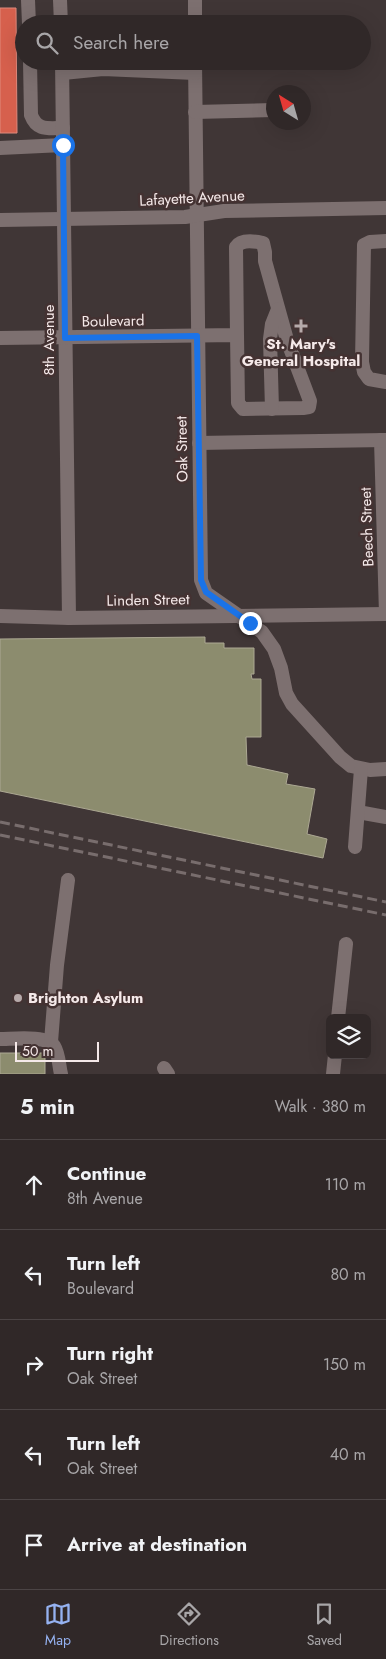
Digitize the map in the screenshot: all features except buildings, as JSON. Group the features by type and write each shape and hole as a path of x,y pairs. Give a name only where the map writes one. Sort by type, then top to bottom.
{"street":[{"path":"28,0 29,15"},
{"path":"60,0 61,15"},
{"path":"195,0 195,15"},
{"path":"30,70 32,115 34,122 40,127 62,128"},
{"name":"8th Avenue","path":"63,70 68,618"},
{"name":"Oak Street","path":"195,70 201,580 206,592 262,632 274,649 281,668 286,693 299,713 340,757 351,766 361,769"},
{"path":"195,112 266,110"},
{"path":"0,148 63,145"},
{"name":"Lafayette Avenue","path":"0,220 186,217 224,211 386,208"},
{"path":"386,241 370,242 364,245 362,362 364,372 369,379 386,382"},
{"path":"255,242 265,246 265,261 286,340 310,401 308,406 303,408 243,409 238,403 237,335 236,250 238,244 255,242"},
{"path":"272,409 270,339 272,324 278,309"},
{"name":"Boulevard","path":"0,338 237,335"},
{"path":"199,444 383,440"},
{"name":"Beech Street","path":"383,440 386,614"},
{"name":"Linden Street","path":"0,616 68,618 386,614"},
{"path":"355,847 361,769 386,769"},
{"path":"358,812 386,817"},
{"path":"51,1042 57,965 68,880"},
{"path":"338,1014 346,944"},
{"path":"0,1039 40,1039 51,1042 56,1048 61,1074"},
{"path":"333,1074 335,1059"}],"railway":[{"path":"0,822 386,902"},
{"path":"0,835 386,915"}],"place":[{"name":"St. Mary's General Hospital","path":"301,326"},
{"name":"Brighton Asylum","path":"18,998"}],"route":[{"path":"63,145 65,338 197,336 199,564 201,580 206,592 250,623"}]}
